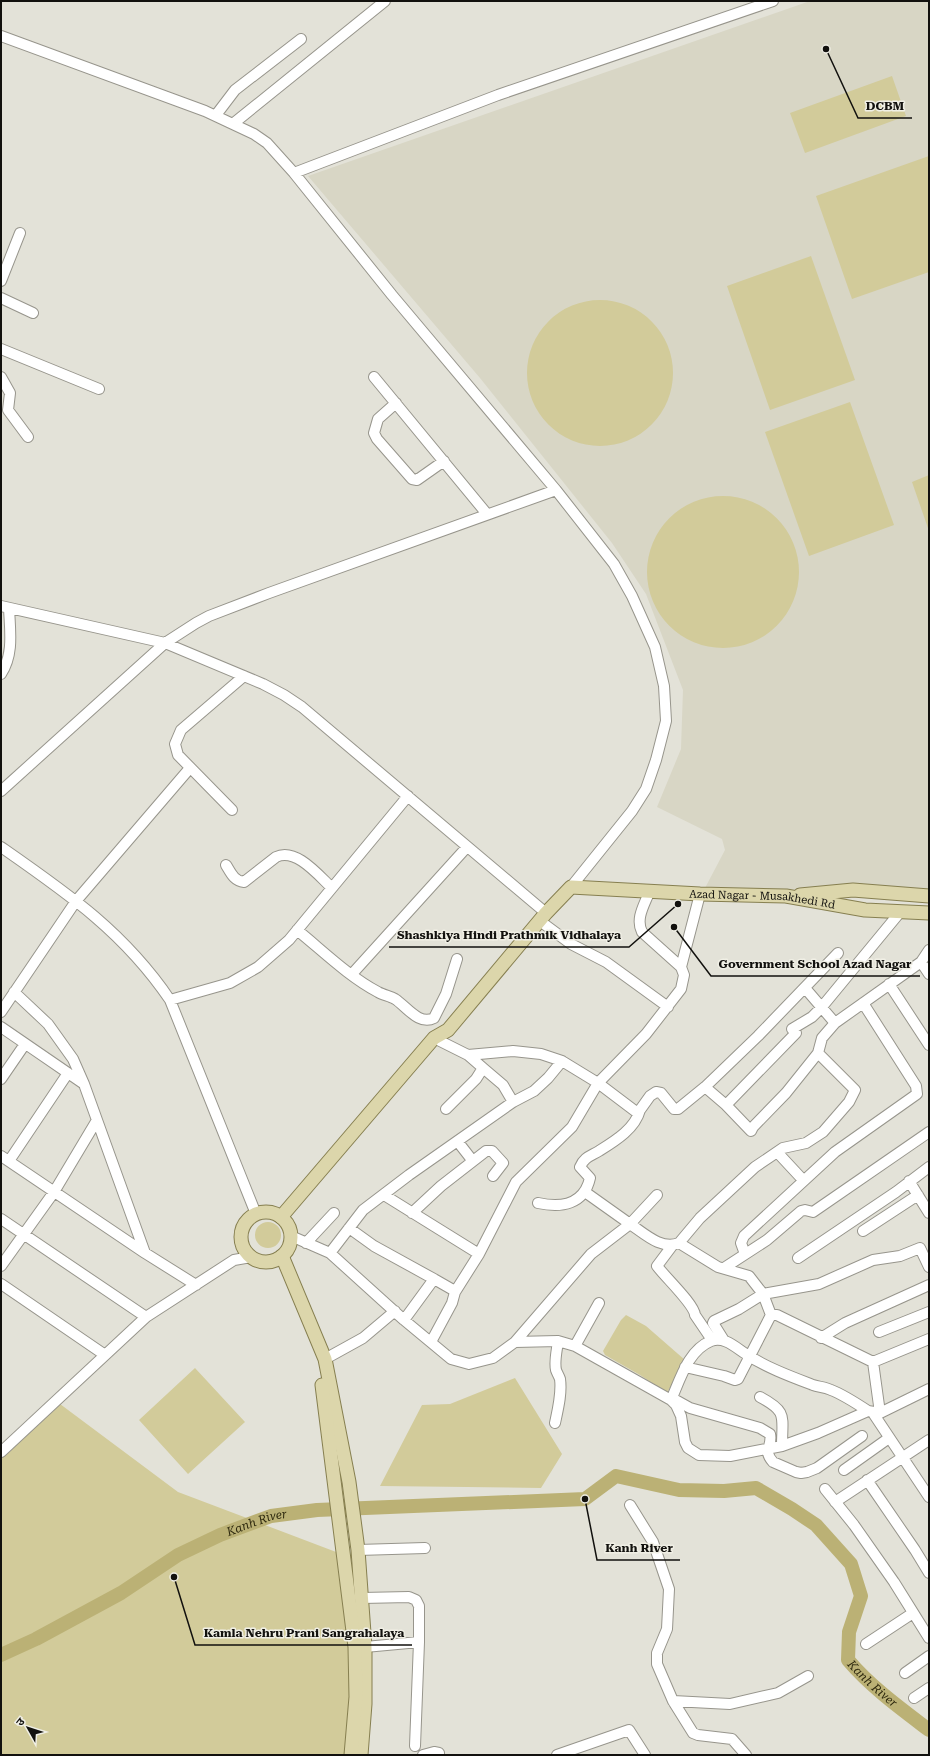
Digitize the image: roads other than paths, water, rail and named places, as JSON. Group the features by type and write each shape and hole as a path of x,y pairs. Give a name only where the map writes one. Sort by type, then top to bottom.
{"main road":[{"name":"Azad Nagar - Musakhedi Rd","path":"571,887 650,890 700,894 786,896 865,910 929,913"},
{"path":"281,1217 434,1038 448,1030 543,917 571,887"},
{"path":"786,896 853,890 929,896"},
{"path":"267,1212 273,1213 281,1217 289,1226 291,1236 289,1247 280,1258 272,1261 261,1262 251,1257 244,1248 241,1237 242,1231 247,1221 256,1214 267,1212"},
{"path":"280,1258 325,1359 349,1482 358,1550 365,1647 365,1704 361,1755"},
{"path":"280,1258 318,1364 324,1399 355,1648 356,1697 351,1755"}],"street":[{"path":"234,123 385,1"},
{"path":"294,173 498,96 773,1"},
{"path":"1,36 216,115 234,123 267,143 294,173 392,295 556,490 614,564 632,596 655,647 664,686 666,721 656,760 646,789 632,811 571,887"},
{"path":"216,115 235,90 301,39"},
{"path":"1,281 6,253 20,233"},
{"path":"1,298 33,313"},
{"path":"1,349 99,389"},
{"path":"374,376 487,514"},
{"path":"1,378 10,393 8,410 28,437"},
{"path":"396,403 378,419 374,433 377,439 412,479 417,480 444,461"},
{"path":"1,791 165,643 209,616 306,578 556,490"},
{"path":"1,674 9,657 11,644 5,607 165,643 244,676 284,695 302,707 467,846 571,944 606,962 668,1007"},
{"path":"232,810 190,768 178,755 175,749 181,730 244,676"},
{"path":"1,1012 76,901 190,768"},
{"path":"170,1000 230,982 258,967 289,940 408,796"},
{"path":"352,974 467,846"},
{"path":"1,847 76,901 116,935 135,954 170,1000 256,1214"},
{"path":"226,865 234,878 239,882 244,882 276,857 282,854 288,855 297,858 307,865 332,888"},
{"path":"431,1342 452,1304 455,1291 479,1254 516,1182 572,1127 598,1083 646,1034 681,989 684,975 681,967 642,932 639,926 639,919 650,890"},
{"path":"681,967 700,894"},
{"path":"726,1105 796,1033 792,1029 812,1017 821,1008 901,911"},
{"path":"297,930 352,974 378,992 396,1000 420,1019 429,1021 434,1018 446,994 457,959"},
{"path":"705,1087 726,1105 751,1131 753,1127 790,1089 818,1053 822,1038 835,1023 921,962 929,950"},
{"path":"538,1203 553,1206 571,1203 585,1192 590,1178 580,1167 582,1162 634,1125 640,1110 650,1096 656,1092 661,1093 676,1110 705,1087 838,954"},
{"path":"921,962 929,974"},
{"path":"889,984 929,1045"},
{"path":"805,988 835,1023"},
{"path":"14,992 53,1030 73,1058 84,1084 145,1254"},
{"path":"744,1254 741,1243 744,1236 803,1180 835,1152 917,1094 916,1086 863,1003"},
{"path":"1,1027 84,1084"},
{"path":"434,1038 468,1055 503,1085 513,1102"},
{"path":"1,1079 25,1044"},
{"path":"468,1055 496,1052 527,1052 562,1061 598,1083 631,1110 640,1110"},
{"path":"712,1340 695,1315 695,1310 657,1266 675,1244 700,1218 755,1167 783,1148 806,1143 823,1132 854,1094 855,1090 818,1053"},
{"path":"330,1253 363,1210 409,1175 513,1102 534,1091 548,1078 562,1061"},
{"path":"446,1109 476,1079 484,1068"},
{"path":"68,1073 5,1158 145,1254 196,1285"},
{"path":"1,1266 54,1192 97,1120"},
{"path":"724,1268 767,1240 801,1211 805,1210 812,1212 929,1132"},
{"path":"458,1142 472,1160"},
{"path":"412,1213 472,1160 486,1151 492,1151 503,1163 492,1176"},
{"path":"777,1152 803,1180"},
{"path":"798,1258 928,1169"},
{"path":"909,1181 929,1213"},
{"path":"585,1192 661,1244 675,1244 718,1267 749,1276 763,1294 771,1315 750,1357 740,1375 735,1380 685,1367"},
{"path":"384,1195 479,1254"},
{"path":"291,1236 330,1253 404,1320 451,1359 469,1364 492,1358 515,1342 591,1254 630,1224 657,1195"},
{"path":"863,1231 918,1195"},
{"path":"306,1242 334,1213"},
{"path":"1,1219 146,1317"},
{"path":"348,1228 374,1246 455,1291"},
{"path":"874,1412 830,1389 795,1378 750,1357 723,1339 713,1323 714,1321 739,1309 763,1294 819,1284 873,1260 900,1256 926,1246 929,1267"},
{"path":"1,1452 146,1317 234,1260 251,1257"},
{"path":"404,1320 434,1279"},
{"path":"1,1284 105,1355"},
{"path":"821,1338 845,1323 929,1285"},
{"path":"575,1346 599,1303"},
{"path":"325,1359 363,1338 394,1311"},
{"path":"879,1332 929,1312"},
{"path":"771,1315 777,1315 821,1338 873,1362 929,1339"},
{"path":"671,1399 685,1367 696,1351 704,1344 712,1340 723,1339"},
{"path":"515,1342 558,1341 575,1346 690,1408 760,1428 770,1434 771,1441 767,1448 768,1456 773,1462 801,1473 817,1468 862,1436"},
{"path":"555,1423 558,1410 560,1378 556,1370 558,1341"},
{"path":"873,1362 874,1412 889,1438 929,1497"},
{"path":"671,1399 676,1405 681,1416 685,1442 688,1448 700,1455 730,1456 782,1446 874,1412 929,1389"},
{"path":"760,1397 776,1405 781,1411 782,1446"},
{"path":"844,1470 889,1438"},
{"path":"835,1502 929,1440"},
{"path":"867,1480 929,1573"},
{"path":"825,1489 863,1538 894,1582 913,1613 925,1622 929,1638"},
{"path":"630,1504 653,1542 668,1589 667,1629 657,1653 658,1664 673,1701 689,1730 693,1733 698,1735 732,1739 746,1755"},
{"path":"358,1550 425,1548"},
{"path":"362,1598 409,1597 416,1600 419,1606 415,1746"},
{"path":"866,1644 913,1613"},
{"path":"365,1647 419,1642"},
{"path":"904,1673 929,1656"},
{"path":"673,1701 730,1704 778,1693 808,1676"},
{"path":"914,1698 929,1688"},
{"path":"557,1755 629,1730 645,1755"},
{"path":"423,1755 434,1752 439,1753"}],"waterway":[{"name":"Kanh River","path":"1,1655 36,1639 121,1593 178,1555 220,1535 271,1516 317,1510 585,1499 616,1476 679,1490 724,1491 756,1488 816,1525 851,1564 861,1596 849,1632 848,1660 876,1688 929,1730"}],"place":[{"name":"DCBM","path":"826,49"},
{"name":"Shashkiya Hindi Prathmik Vidhalaya","path":"678,904"},
{"name":"Government School Azad Nagar","path":"674,927"},
{"name":"Kanh River","path":"585,1499"},
{"name":"Kamla Nehru Prani Sangrahalaya","path":"174,1577"}]}
